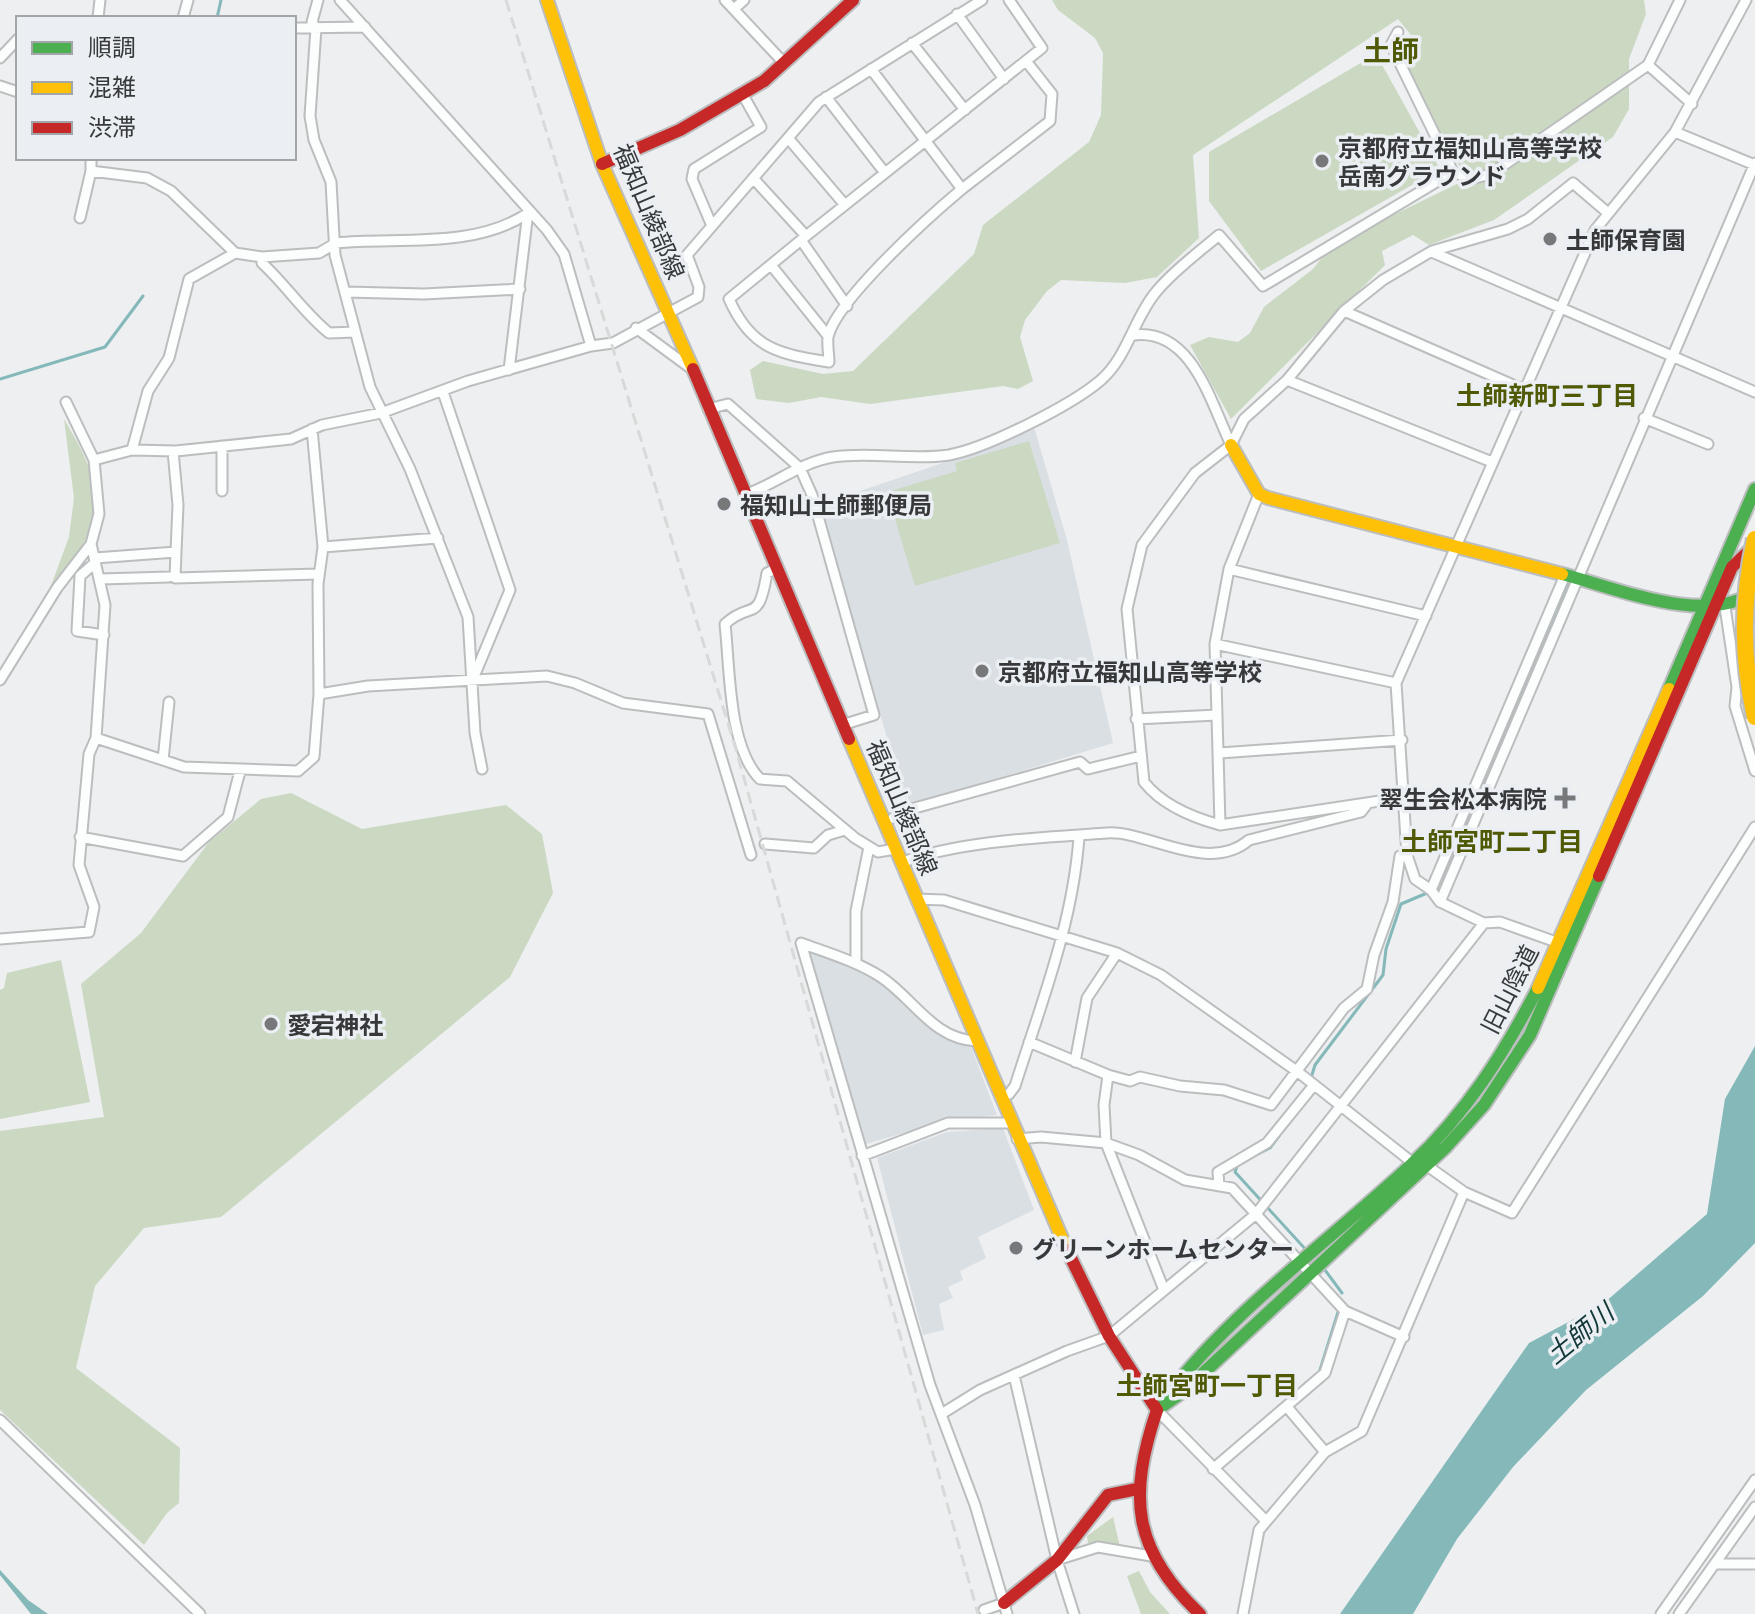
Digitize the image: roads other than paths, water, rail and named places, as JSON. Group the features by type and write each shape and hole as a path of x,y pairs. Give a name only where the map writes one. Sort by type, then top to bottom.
{"main road":[{"name":"福知山綾部線","path":"547,0 602,164 1010,1123 1050,1215 1109,1336 1157,1410"},
{"path":"602,164 680,130 743,95 784,63 853,0"},
{"path":"1231,445 1259,494 1458,549 1691,607 1739,605 1755,591"},
{"name":"旧山陰道","path":"1420,1164 1479,1090 1518,1031 1716,605 1755,489"},
{"path":"1755,539 1744,585 1742,624 1744,662 1755,717"},
{"path":"1200,1614 1166,1579 1151,1556 1141,1530 1137,1489 1146,1438 1157,1410 1184,1391 1308,1269 1484,1105 1530,1035 1732,567 1743,553 1755,545"},
{"path":"1005,1608 1057,1560 1108,1495 1137,1489"}],"street":[{"path":"318,0 312,22 316,28 310,116 314,140 331,182 336,243 346,292 355,332 381,413 410,469 468,617 475,733 482,769"},
{"path":"340,0 564,254 591,346"},
{"path":"725,0 784,63"},
{"path":"734,9 744,0"},
{"path":"94,460 132,450 173,451 291,439 312,429 381,413 468,381 591,346 613,343 698,297 699,287 686,261 687,255 826,97 982,0"},
{"path":"1009,0 1042,48 729,299 738,319 755,341 780,352 829,362 828,336 847,306 929,217 1050,121 1052,94 1026,61"},
{"path":"1398,32 1391,45 1453,172 1471,179 1491,174 1648,65 1680,0"},
{"path":"1559,943 1500,922 1484,923 1440,902 1431,890 1415,879 1407,855 1406,797 1396,683 1458,549 1492,462 1527,391 1558,308 1595,230 1675,132 1746,0"},
{"path":"957,14 1004,79"},
{"path":"296,28 365,27"},
{"path":"0,58 16,41"},
{"path":"912,43 965,110"},
{"path":"1648,65 1692,104"},
{"path":"871,69 962,189"},
{"path":"712,226 692,179 694,169 761,127 743,95"},
{"path":"826,97 885,173"},
{"path":"1431,890 1672,356 1755,164 1675,132"},
{"path":"788,138 845,205"},
{"path":"80,218 91,160"},
{"path":"91,171 147,178 171,191 235,253 262,257 319,253 336,243 466,236 495,230 528,213"},
{"path":"744,495 830,457 946,455 998,439 1101,380 1134,335 1155,293 1219,235 1263,286 1453,172"},
{"path":"753,178 804,238 847,306"},
{"path":"1406,797 1220,825 1199,819 1155,797 1144,782 1127,609 1136,559 1142,545 1195,473 1231,445 1244,419 1287,380 1344,311 1383,280 1432,251 1508,229 1528,219 1573,183 1608,213"},
{"path":"509,370 528,213"},
{"path":"1432,251 1755,392"},
{"path":"132,450 148,391 169,358 189,279 235,253"},
{"path":"262,257 262,263 289,288 313,320 329,333 355,332"},
{"path":"771,265 828,336"},
{"path":"346,292 424,294 520,289"},
{"path":"1344,311 1527,391"},
{"path":"636,328 689,367"},
{"path":"1134,335 1151,333 1179,348 1194,367 1231,445"},
{"path":"1287,380 1492,462"},
{"path":"443,392 510,590 473,679"},
{"path":"0,680 57,588 91,544 99,514 94,460 66,402"},
{"path":"708,409 728,404 800,468 812,495 874,715 842,725"},
{"path":"1644,418 1708,444"},
{"path":"96,738 184,767 298,771 314,757 319,694 319,574 323,547 312,429"},
{"path":"222,446 222,491"},
{"path":"173,451 178,505 175,578 319,574"},
{"path":"1220,825 1215,644 1229,569 1259,494"},
{"path":"323,547 438,538"},
{"path":"0,939 89,932 94,907 79,865 80,837 89,754 96,738 105,605 91,544"},
{"path":"104,635 77,631 80,576 95,560 176,552"},
{"path":"776,569 767,573 757,608 725,624 742,748 749,768 760,779 787,781 845,830 878,852 898,856 1111,833 1170,849 1211,852 1239,849 1249,840 1361,812 1368,803"},
{"path":"1229,569 1426,616"},
{"path":"100,579 169,577"},
{"path":"1440,902 1572,577"},
{"path":"1716,605 1737,687 1735,706 1755,771"},
{"path":"1215,644 1396,683"},
{"path":"319,694 368,686 547,676 575,683 623,703 708,714 751,855"},
{"path":"163,760 169,702"},
{"path":"1136,719 1217,715"},
{"path":"1220,753 1402,740"},
{"path":"893,818 904,811 1044,770 1080,762 1088,769 1141,756"},
{"path":"80,837 183,856 228,817 240,771"},
{"path":"916,899 944,900 1117,953 1161,975 1298,1072 1420,1164 1464,1192 1512,1213 1755,827"},
{"path":"765,844 814,848 828,835 845,830"},
{"path":"1000,1097 1009,1094 1015,1086 1062,936 1071,901 1079,837"},
{"path":"856,962 856,911 869,847"},
{"path":"1029,1042 1130,1081 1140,1077 1180,1086 1224,1090 1271,1105 1344,1008 1367,989 1374,955 1393,902 1400,856 1407,855"},
{"path":"943,1413 980,1390 1109,1336 1256,1214 1484,923"},
{"path":"976,1041 959,1040 935,1027 894,987 856,962 801,943 930,1385 943,1413 1005,1608 984,1610"},
{"path":"1075,1062 1087,998 1117,953"},
{"path":"1108,1075 1104,1105 1106,1143 1164,1290"},
{"path":"1219,1186 1218,1172 1267,1143 1314,1085"},
{"path":"862,1156 948,1123 1010,1123"},
{"path":"1017,1139 1041,1137 1106,1143 1139,1155 1185,1180 1232,1188 1345,1311 1404,1337"},
{"path":"1243,1614 1251,1556 1265,1520 1325,1452 1362,1431 1464,1192"},
{"path":"1213,1469 1325,1373 1345,1311"},
{"path":"1014,1375 1057,1560 1074,1614"},
{"path":"1287,1407 1325,1452"},
{"path":"1157,1410 1265,1520"},
{"path":"0,1420 200,1614"},
{"path":"1661,1614 1755,1480"},
{"path":"1679,1614 1755,1507"},
{"path":"1057,1560 1098,1547 1151,1556"},
{"path":"1715,1564 1755,1564"}],"water":[{"name":"土師川","path":"1755,1046 1755,1243 1703,1296 1586,1390 1513,1467 1457,1539 1413,1614 1340,1614 1529,1343 1604,1303 1707,1214 1725,1099"},
{"path":"0,1570 28,1600 48,1614 31,1614 0,1575"}],"waterway":[{"path":"217,16 221,0"},
{"path":"0,379 105,347 143,296"},
{"path":"1311,1078 1315,1065 1383,975 1386,949 1401,904 1439,888 1568,584"},
{"path":"1254,1156 1270,1148 1279,1136"},
{"path":"1237,1166 1235,1172 1308,1252"},
{"path":"1322,1266 1342,1293"},
{"path":"1320,1370 1339,1309"}],"railway":[{"path":"506,0 735,746 978,1614"}],"place":[{"name":"京都府立福知山高等学校 岳南グラウンド","path":"1322,161"},
{"name":"土師保育園","path":"1550,239"},
{"name":"福知山土師郵便局","path":"724,504"},
{"name":"京都府立福知山高等学校","path":"982,671"},
{"name":"翠生会松本病院","path":"1565,798"},
{"name":"愛宕神社","path":"271,1024"},
{"name":"グリーンホームセンター","path":"1016,1248"}],"district":[{"name":"土師","path":"1391,50"},
{"name":"土師新町三丁目","path":"1547,395"},
{"name":"土師宮町二丁目","path":"1492,841"},
{"name":"土師宮町一丁目","path":"1207,1385"}]}
